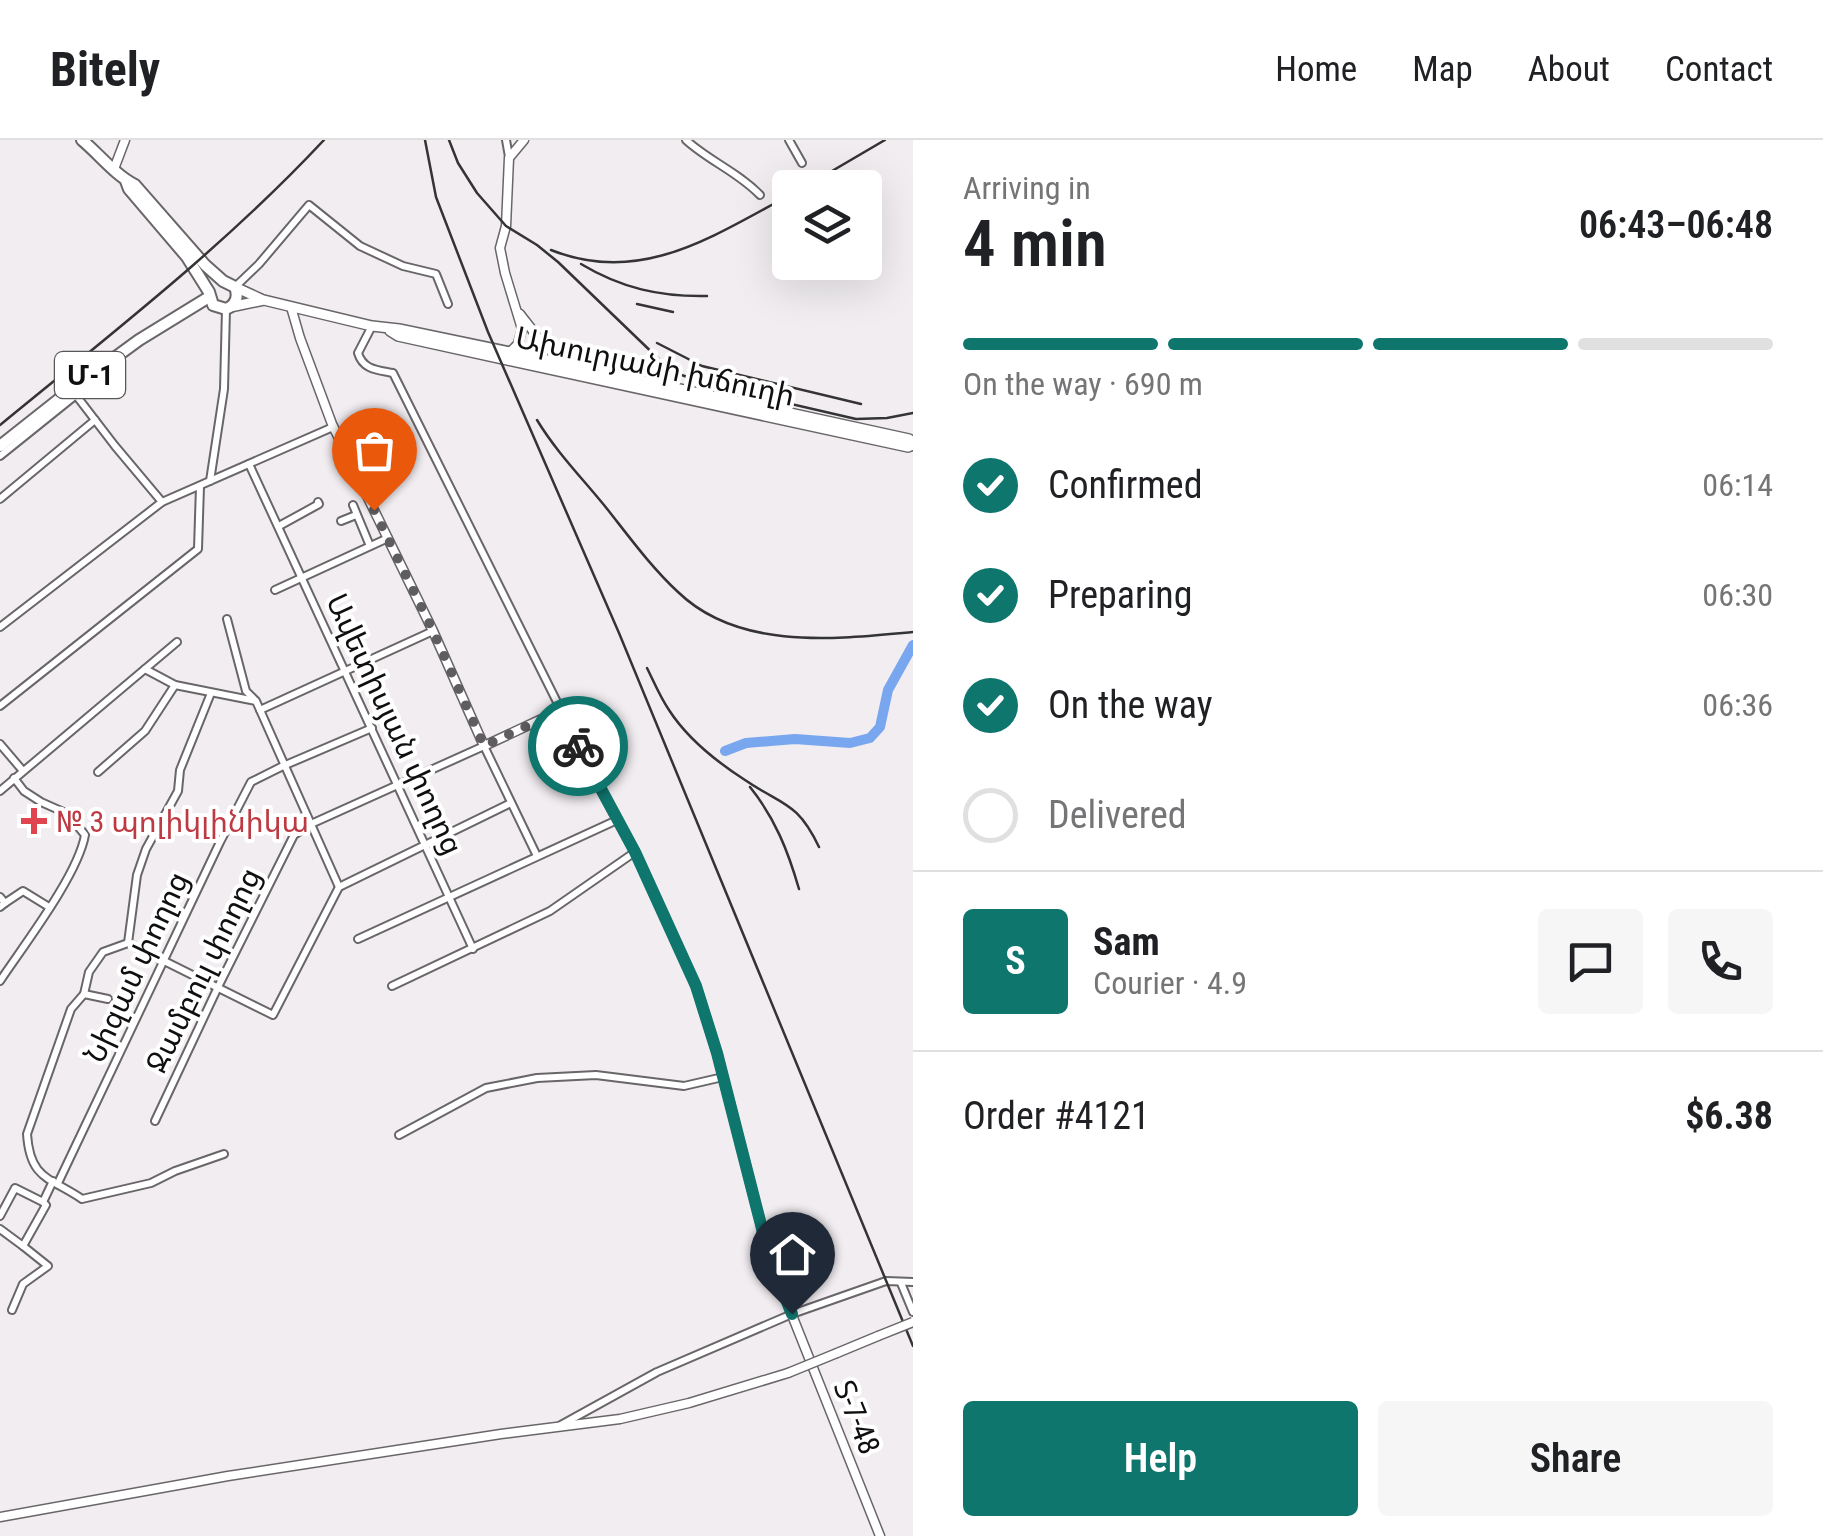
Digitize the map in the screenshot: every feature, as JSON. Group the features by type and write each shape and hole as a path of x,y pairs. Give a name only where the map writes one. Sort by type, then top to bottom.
{"highway":[{"path":"82,140 135,185 205,265 235,287 236,300 226,308 213,305 187,257 129,190 126,181"},
{"path":"186,312 197,292 198,274"},
{"path":"209,294 214,284 223,281"},
{"name":"Մ-1","path":"0,446 139,340 209,294"},
{"name":"Մ-1","path":"186,312 226,308"}],"main road":[{"path":"235,287 264,300"},
{"name":"Ախուրյանի խճուղի","path":"226,308 264,300 542,362"},
{"name":"Ախուրյանի խճուղի","path":"388,329 398,336 542,362 909,439 913,443"}],"street":[{"path":"114,169 125,140"},
{"path":"506,140 506,226 500,248 522,336 510,352"},
{"path":"509,158 524,140"},
{"path":"686,140 745,180 760,195"},
{"path":"789,140 802,163"},
{"path":"235,287 310,205 360,246 403,266 436,274 448,304"},
{"path":"291,307 333,427 537,856"},
{"path":"210,481 224,389 226,308"},
{"path":"518,310 541,344 542,362"},
{"path":"372,326 358,353 361,361 366,367 393,373 561,710"},
{"path":"0,456 74,392 162,502"},
{"path":"0,499 95,420"},
{"path":"0,627 162,502 333,427"},
{"name":"Ավետիսյան փողոց","path":"249,464 473,949"},
{"path":"0,706 198,549 200,486"},
{"path":"279,526 318,502"},
{"path":"353,505 370,546"},
{"path":"341,521 356,515"},
{"path":"275,590 388,538"},
{"path":"228,619 246,691 256,701 339,887"},
{"path":"260,710 433,631"},
{"path":"0,791 177,642"},
{"path":"145,669 175,685 256,701"},
{"path":"98,772 145,731 175,685"},
{"path":"128,943 136,875 178,791 180,770 211,693"},
{"name":"Ջամբուլ փողոց","path":"155,1122 294,835 561,710"},
{"name":"Տ-7-48","path":"561,710 635,852 696,986 770,1260 880,1536"},
{"name":"Նիզամ փողոց","path":"23,1246 46,1206 43,1202 251,782 372,728"},
{"path":"0,744 23,772"},
{"path":"0,981 82,851 85,835 68,814 24,791 14,778"},
{"path":"224,1154 151,1183 82,1200 40,1176 28,1154 27,1134 71,1009 84,994 89,972 103,952 128,943 273,1015 339,887 511,804"},
{"path":"358,939 618,820"},
{"path":"392,986 550,911 635,852"},
{"path":"2,902 23,892 49,907"},
{"path":"84,994 108,1000"},
{"path":"399,1135 486,1088 536,1078 596,1075 684,1086 723,1077"},
{"path":"0,1216 15,1188 43,1202"},
{"path":"0,1229 48,1266 23,1284 12,1310"},
{"path":"555,1428 657,1372 792,1314 886,1281 913,1282"},
{"path":"902,1283 913,1312"},
{"path":"0,1517 356,1456 620,1419 689,1404 788,1373 913,1322"}],"waterway":[{"path":"725,751 746,743 795,739 850,743 870,738 880,727 888,690 913,645"}],"railway":[{"path":"0,425 208,252 324,140"},
{"path":"425,140 436,197 488,332 619,633 913,1346"},
{"path":"449,140 477,193 506,226 558,262 679,374 709,385 856,419 913,413"},
{"path":"834,170 885,140"},
{"path":"551,250 584,260 646,259 704,240 772,205"},
{"path":"581,264 641,289 707,296"},
{"path":"637,304 673,312"},
{"path":"657,343 702,366 861,404"},
{"path":"537,420 650,563 702,611 730,624 789,637 913,632"},
{"path":"647,668 666,705 694,740 734,773 796,812 819,847"},
{"path":"750,787 780,835 799,889"}],"way so far":[{"path":"374,510 484,746 561,710 578,746"}],"place":[{"name":"№ 3 պոլիկլինիկա","path":"34,821"}],"route":[{"path":"578,746 635,852 696,986 770,1260 792,1314"}]}
